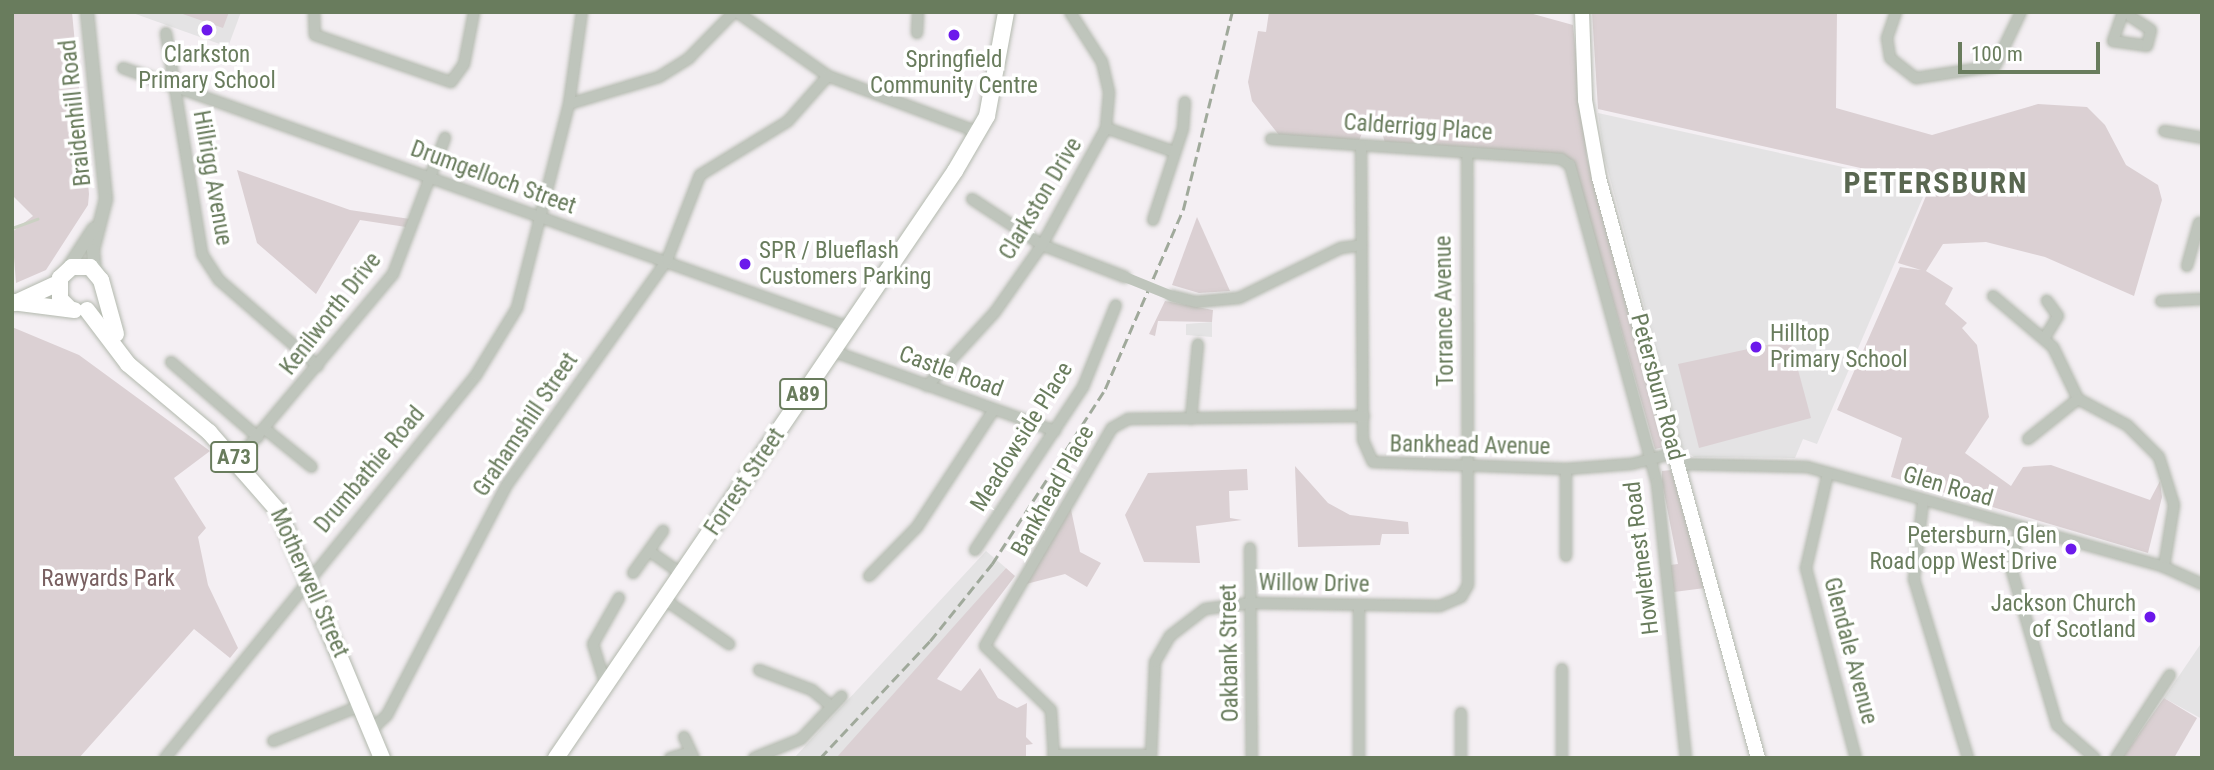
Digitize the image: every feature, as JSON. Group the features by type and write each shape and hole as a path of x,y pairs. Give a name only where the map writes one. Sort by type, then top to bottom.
{"main road":[{"name":"Forrest Street","path":"556,758 978,132 995,87 1006,12"},
{"name":"Petersburn Road","path":"1582,12 1593,150 1758,758"},
{"path":"14,302 84,265 96,271"},
{"name":"A73","path":"96,271 102,297 128,364"},
{"path":"62,277 70,309"},
{"path":"14,302 87,310 102,297"},
{"name":"Motherwell Street","path":"87,310 128,364 237,460 279,512 309,575 382,758"}],"street":[{"name":"Braidenhill Road","path":"87,12 104,209 93,250 96,271"},
{"path":"314,12 315,35 451,82 464,64 474,12"},
{"name":"Drumbathie Road","path":"165,758 309,575 476,375 517,308 569,104 582,12"},
{"path":"569,104 659,77 689,58 736,12 828,76 978,132"},
{"path":"917,33 919,12"},
{"name":"Clarkston Drive","path":"927,386 995,312 1042,244 1106,128 1109,92 1102,62 1070,12"},
{"path":"1896,12 1887,38 1890,58 1916,78 1995,66 2009,46 2021,12"},
{"path":"2127,15 2151,30 2152,42 2143,48 2113,41 2127,15"},
{"name":"Hillrigg Avenue","path":"166,33 209,268 318,366"},
{"name":"Drumgelloch Street","path":"124,68 176,90 433,178 541,220 667,260 848,327"},
{"name":"Grahamshill Street","path":"371,730 387,715 506,486 667,260 701,175 788,121 828,76"},
{"path":"1153,220 1175,152 1185,102"},
{"path":"1106,128 1175,152"},
{"path":"2164,131 2202,138"},
{"name":"Kenilworth Drive","path":"237,460 393,274 433,178 445,138"},
{"name":"Calderrigg Place","path":"1271,139 1561,159"},
{"name":"Bankhead Avenue","path":"1361,146 1364,449 1380,467 1566,469 1676,458"},
{"name":"Torrance Avenue","path":"1467,153 1469,469"},
{"name":"Howletnest Road","path":"1561,159 1578,185 1650,460 1686,758"},
{"path":"972,198 1042,244 1172,296 1196,302 1239,298 1341,248 1362,245"},
{"name":"Braidenhill Road","path":"62,277 104,209"},
{"path":"2187,266 2198,242 2199,223"},
{"path":"1993,296 2044,339 2078,399 2127,425 2159,457 2174,505 2164,567"},
{"path":"2161,301 2202,299"},
{"path":"2044,339 2057,316 2047,302"},
{"name":"Meadowside Place","path":"975,550 1083,387 1116,305"},
{"path":"1191,419 1198,344"},
{"name":"Castle Road","path":"832,351 993,411 1055,431"},
{"path":"171,362 262,433 312,467"},
{"path":"2028,439 2078,399"},
{"path":"869,576 917,527 993,411"},
{"name":"Bankhead Place","path":"1054,756 1051,710 985,646 1112,428 1128,419 1364,416"},
{"name":"Glen Road","path":"1676,458 1784,464 1828,473 1923,502 2164,567 2202,584"},
{"name":"Willow Drive","path":"1152,756 1155,662 1170,636 1205,609 1251,603 1359,607 1440,606 1461,597 1468,585 1469,469"},
{"path":"1566,469 1566,556"},
{"name":"Glendale Avenue","path":"1828,473 1806,568 1856,758"},
{"path":"1923,502 1913,579 1968,758"},
{"path":"2020,529 2010,564 2057,726 2095,758"},
{"path":"633,573 663,531"},
{"name":"Oakbank Street","path":"1250,548 1252,758"},
{"path":"649,551 682,574"},
{"path":"606,686 593,644 619,598"},
{"path":"665,600 729,644"},
{"path":"1359,607 1359,758"},
{"path":"759,670 812,690 832,707"},
{"path":"1562,758 1562,675 1576,680"},
{"path":"2116,758 2171,675"},
{"path":"754,758 802,739 842,696"},
{"path":"273,741 362,705"},
{"path":"1461,713 1461,758"},
{"path":"670,758 691,755 684,737"},
{"path":"1054,756 1152,756"}],"shaded area":[{"name":"Clarkston Primary School","path":"130,12 241,12 228,47"},
{"name":"Hilltop Primary School","path":"1598,113 1911,182 1923,197 1817,444 1803,439 1795,458 1694,457 1683,450 1604,156"},
{"path":"1212,322 1212,337 1186,335 1186,324"},
{"path":"986,551 1006,568 890,702 836,758 794,758"},
{"path":"2202,642 2202,719 2164,698"}],"green space":[{"path":"12,12 72,12 89,194 88,205 46,270 16,283 12,232 33,216 12,195"},
{"path":"177,12 229,12 223,28"},
{"path":"1269,12 1526,12 1573,25 1587,158 1664,447 1655,449 1573,161 1557,154 1385,143 1378,118 1367,119 1359,141 1279,135 1252,101 1248,82 1258,31 1266,32"},
{"path":"1592,12 1837,12 1836,108 1932,135 2038,104 2087,107 2105,125 2126,165 2158,185 2162,200 2134,296 2045,257 1986,242 1943,244 1926,271 1953,288 1945,304 1967,323 1962,328 1977,345 1989,417 1965,453 2011,486 2023,467 2051,465 2150,500 2160,481 2162,497 2148,553 1891,477 1902,438 1837,410 1900,267 1921,270 1898,263 1926,196 1914,180 1598,109"},
{"path":"237,170 350,210 410,219 406,227 360,220 316,294 257,243"},
{"path":"1197,217 1230,291 1199,293 1172,285"},
{"path":"1165,301 1213,310 1212,322 1158,321 1155,336 1149,334"},
{"name":"Rawyards Park","path":"12,327 79,355 210,451 174,478 206,528 198,537 208,585 238,648 230,658 194,629 79,758 12,758"},
{"path":"1790,340 1811,418 1699,448 1678,364"},
{"path":"1295,466 1328,503 1350,515 1408,522 1409,534 1382,534 1380,545 1298,547"},
{"path":"1247,469 1248,490 1229,491 1230,518 1242,520 1196,526 1200,563 1144,562 1125,515 1148,473"},
{"path":"1671,470 1705,588 1674,592 1670,565 1678,564 1662,482 1662,471"},
{"path":"1070,505 1080,552 1101,563 1087,587 1065,574 1026,584"},
{"path":"1006,568 1015,576 937,679 961,691 980,668 998,698 1017,708 1027,703 1026,737 1033,744 1026,745 1026,758 836,758"},
{"path":"2164,698 2197,718 2174,758 2122,758"}],"waterway":[{"path":"12,228 37,219"}],"railway":[{"path":"820,758 930,641 992,564 1105,389 1183,210 1232,12"}],"place":[{"name":"Clarkston Primary School","path":"207,30"},
{"name":"Springfield Community Centre","path":"954,35"},
{"name":"SPR / Blueflash Customers Parking","path":"745,264"},
{"name":"Hilltop Primary School","path":"1756,347"},
{"name":"Petersburn, Glen Road opp West Drive","path":"2071,549"},
{"name":"Jackson Church of Scotland","path":"2150,617"}],"district":[{"name":"PETERSBURN","path":"1936,183"}]}
